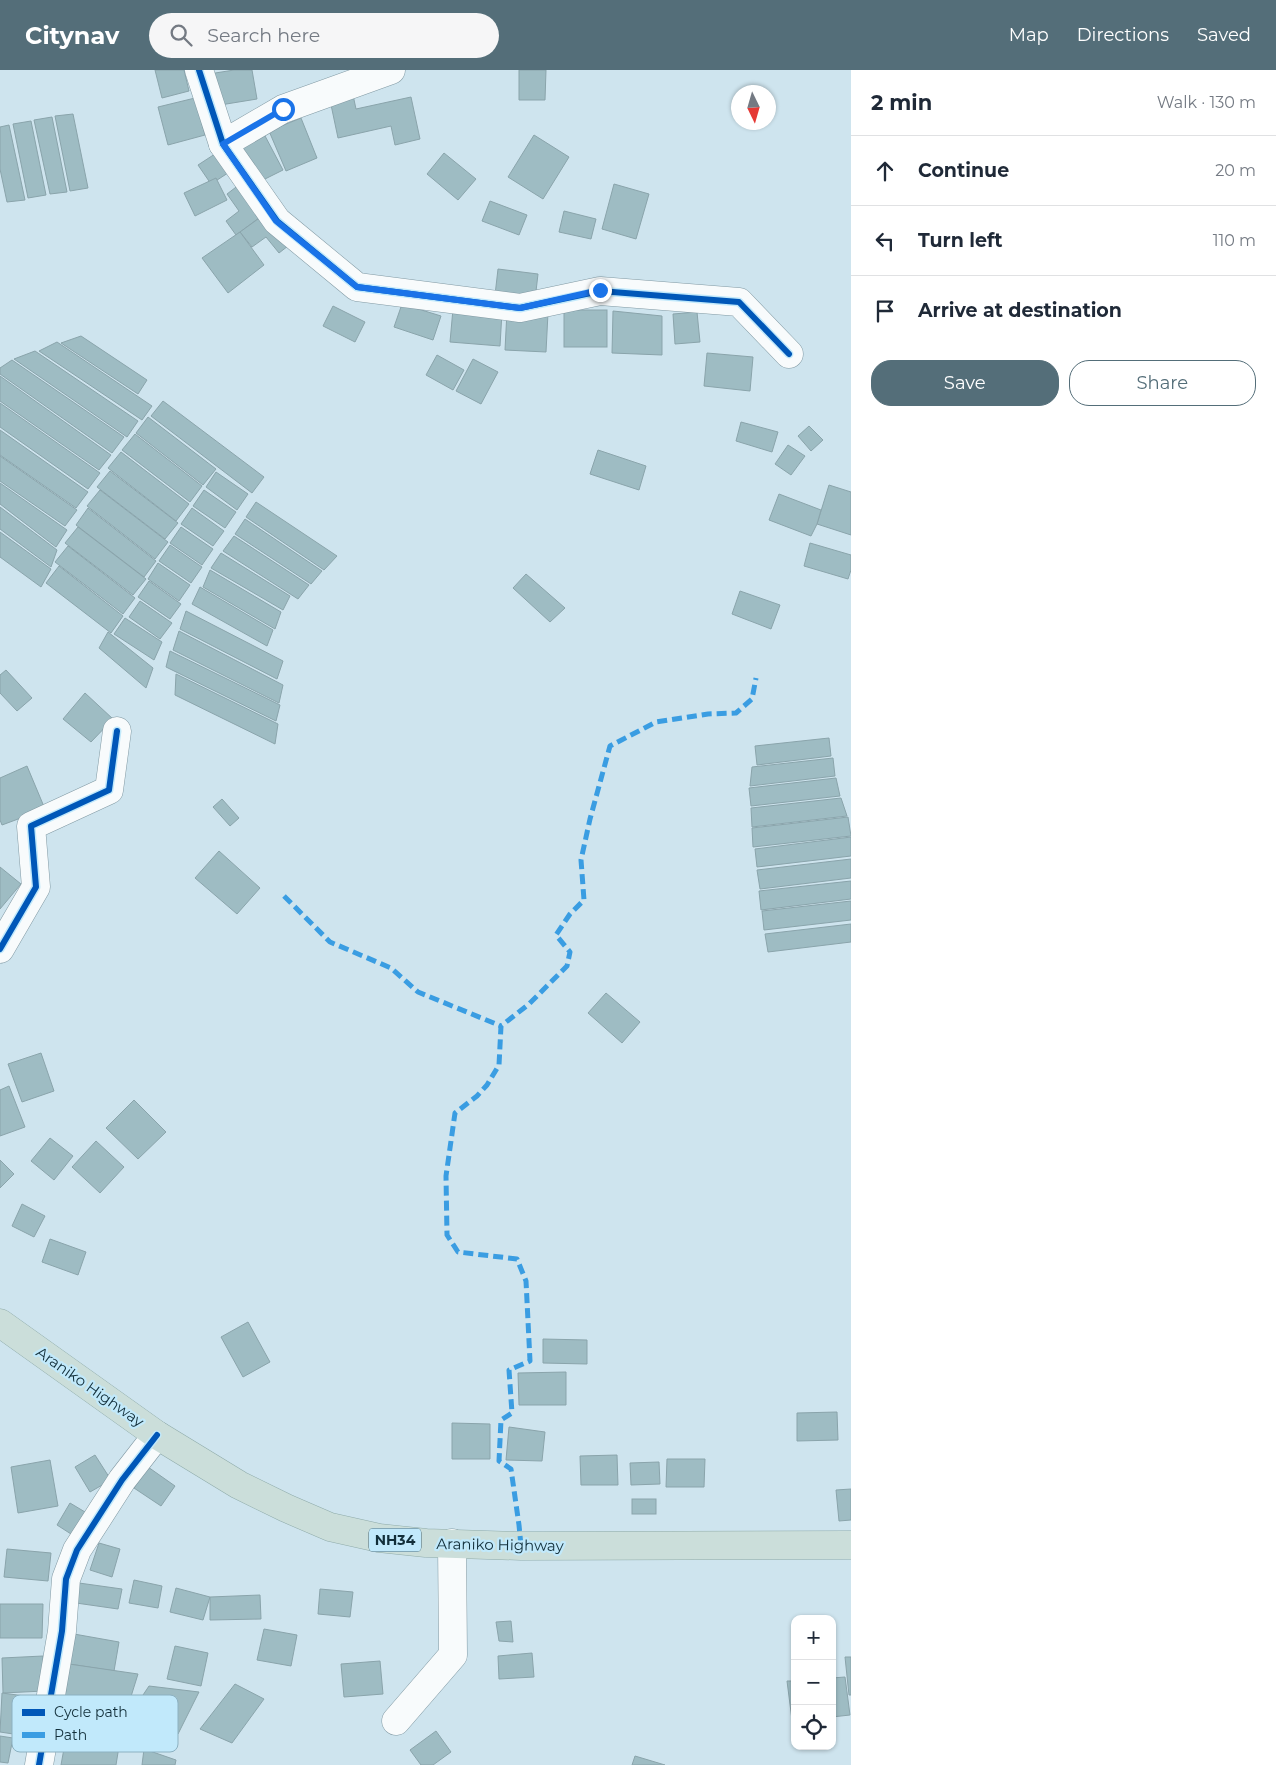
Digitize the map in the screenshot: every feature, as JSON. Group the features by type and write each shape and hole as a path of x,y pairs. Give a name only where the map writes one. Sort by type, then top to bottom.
{"highway":[{"name":"Araniko Highway","path":"0,1323 157,1435 239,1485 330,1527 379,1538 452,1544 521,1546 851,1544"}],"street":[{"path":"199,70 223,144 276,221 357,287 520,308 600,290 740,302 789,354"},
{"path":"223,144 283,109 391,70"},
{"path":"0,949 36,887 31,826 109,790 117,731"},
{"path":"51,1695 62,1631 66,1578 77,1550 122,1480 157,1435"},
{"path":"396,1721 453,1655 452,1544"},
{"path":"39,1765 41,1752"}],"building":[{"path":"155,70 184,70 189,91 162,98"},
{"path":"234,70 252,70 257,99 214,106 209,74"},
{"path":"519,70 546,70 545,100 519,100"},
{"path":"353,95 356,109 411,97 420,139 395,145 391,126 338,138 330,100"},
{"path":"195,98 205,135 168,145 158,107"},
{"path":"73,114 88,188 70,191 55,116"},
{"path":"52,117 67,192 50,194 34,120"},
{"path":"301,118 317,158 286,171 269,131"},
{"path":"31,121 46,195 28,198 13,124"},
{"path":"9,125 25,200 7,202 0,169 0,127"},
{"path":"264,134 283,170 255,184 237,148"},
{"path":"534,135 569,157 543,199 508,177"},
{"path":"218,152 231,171 211,184 198,165"},
{"path":"444,153 476,179 458,200 427,174"},
{"path":"216,178 227,200 195,216 184,193"},
{"path":"244,181 267,212 236,235 226,221 239,211 227,194"},
{"path":"614,184 649,194 636,239 602,229"},
{"path":"490,201 527,215 519,235 482,221"},
{"path":"564,211 596,219 591,239 559,232"},
{"path":"265,214 288,246 279,253 266,237 252,247 240,232"},
{"path":"240,232 264,265 228,293 202,258"},
{"path":"498,269 538,274 535,300 495,295"},
{"path":"402,304 441,316 433,340 394,327"},
{"path":"333,306 365,322 355,342 323,326"},
{"path":"453,309 502,312 500,346 450,342"},
{"path":"564,310 607,310 607,347 564,347"},
{"path":"507,311 548,313 546,352 505,350"},
{"path":"613,311 662,316 662,355 612,353"},
{"path":"697,312 700,342 675,344 673,314"},
{"path":"81,336 147,380 138,394 61,343"},
{"path":"57,342 152,406 142,420 39,351"},
{"path":"35,351 138,421 127,437 14,359"},
{"path":"707,353 753,357 750,391 704,386"},
{"path":"437,355 464,370 453,390 426,375"},
{"path":"473,359 498,372 481,404 456,391"},
{"path":"12,360 124,437 112,453 0,374 0,368"},
{"path":"0,376 111,455 99,470 0,401"},
{"path":"163,401 264,477 252,493 151,416"},
{"path":"0,403 100,473 88,489 0,427"},
{"path":"148,417 216,469 203,485 136,433"},
{"path":"741,422 778,432 772,452 736,441"},
{"path":"809,426 823,440 811,451 798,436"},
{"path":"0,430 88,492 76,508 0,455"},
{"path":"135,434 202,486 190,502 122,450"},
{"path":"788,445 805,456 791,475 775,464"},
{"path":"598,450 646,466 639,490 590,474"},
{"path":"121,452 189,504 176,521 108,468"},
{"path":"0,456 77,510 65,526 0,481"},
{"path":"110,471 178,523 165,539 97,487"},
{"path":"216,472 248,494 237,510 206,487"},
{"path":"0,483 67,530 56,547 0,504"},
{"path":"829,485 851,492 851,535 817,524"},
{"path":"100,490 168,542 155,559 87,506"},
{"path":"204,490 236,512 225,528 193,506"},
{"path":"779,494 821,510 811,536 769,520"},
{"path":"256,502 337,556 324,570 246,517"},
{"path":"0,507 57,550 51,567 0,529"},
{"path":"88,508 156,561 144,577 76,525"},
{"path":"192,508 224,531 213,546 181,524"},
{"path":"245,519 322,571 311,584 235,534"},
{"path":"78,527 146,579 133,595 65,543"},
{"path":"181,527 213,549 202,565 170,543"},
{"path":"0,532 51,569 41,587 0,557"},
{"path":"234,536 309,585 298,599 223,551"},
{"path":"810,543 851,555 851,570 848,579 804,566"},
{"path":"170,545 202,567 191,583 159,561"},
{"path":"68,546 135,598 123,614 55,562"},
{"path":"221,553 290,596 283,610 211,568"},
{"path":"158,563 190,585 179,601 148,579"},
{"path":"59,566 123,616 111,633 46,583"},
{"path":"210,570 281,612 275,629 203,587"},
{"path":"526,574 565,608 550,622 513,588"},
{"path":"149,581 181,604 170,619 138,597"},
{"path":"200,587 273,630 267,646 192,604"},
{"path":"740,591 780,605 771,629 732,614"},
{"path":"140,601 172,623 160,639 129,617"},
{"path":"186,611 283,661 277,679 180,629"},
{"path":"125,618 162,642 154,660 114,634"},
{"path":"179,631 283,685 279,703 173,650"},
{"path":"108,632 153,668 146,688 99,648"},
{"path":"170,651 280,705 276,721 166,667"},
{"path":"6,670 32,698 17,711 0,693 0,675"},
{"path":"176,674 278,724 275,744 175,695"},
{"path":"85,693 113,719 91,742 63,719"},
{"path":"829,738 831,756 757,765 755,746"},
{"path":"833,758 835,776 750,786 752,767"},
{"path":"27,766 45,809 2,825 0,820 0,778"},
{"path":"836,778 840,796 751,806 749,788"},
{"path":"841,798 847,816 752,827 751,808"},
{"path":"222,799 239,818 230,826 213,807"},
{"path":"848,817 851,836 753,847 752,828"},
{"path":"851,837 851,856 757,867 755,849"},
{"path":"219,851 260,888 237,914 195,878"},
{"path":"851,859 851,878 760,889 757,870"},
{"path":"0,867 21,884 0,909"},
{"path":"851,881 851,899 761,910 759,891"},
{"path":"851,901 851,920 764,930 762,911"},
{"path":"851,924 851,942 768,952 765,934"},
{"path":"606,993 640,1022 622,1043 588,1013"},
{"path":"41,1053 54,1091 22,1102 8,1064"},
{"path":"9,1086 25,1127 0,1136 0,1090"},
{"path":"134,1100 166,1132 138,1159 106,1128"},
{"path":"50,1138 73,1156 54,1180 31,1161"},
{"path":"96,1141 124,1167 100,1193 72,1167"},
{"path":"0,1160 14,1174 0,1188"},
{"path":"22,1204 45,1216 34,1237 12,1226"},
{"path":"50,1239 86,1252 78,1275 42,1262"},
{"path":"248,1322 270,1362 243,1377 221,1337"},
{"path":"543,1339 587,1340 587,1364 543,1363"},
{"path":"566,1372 566,1405 519,1405 518,1373"},
{"path":"837,1412 838,1440 797,1441 797,1413"},
{"path":"452,1423 490,1424 490,1459 452,1459"},
{"path":"509,1427 545,1432 542,1461 506,1460"},
{"path":"95,1455 111,1480 90,1492 75,1467"},
{"path":"617,1455 618,1485 581,1485 580,1456"},
{"path":"667,1459 705,1459 704,1487 666,1487"},
{"path":"50,1460 58,1506 18,1513 11,1467"},
{"path":"659,1462 660,1484 631,1485 630,1463"},
{"path":"148,1467 175,1486 161,1506 134,1488"},
{"path":"851,1489 851,1520 839,1521 836,1490"},
{"path":"632,1499 656,1499 656,1514 632,1514"},
{"path":"70,1503 85,1512 71,1534 57,1525"},
{"path":"99,1543 120,1549 112,1577 90,1570"},
{"path":"7,1549 51,1553 48,1581 4,1577"},
{"path":"134,1580 162,1586 158,1608 129,1603"},
{"path":"79,1583 122,1589 118,1609 76,1603"},
{"path":"176,1588 210,1597 203,1620 170,1612"},
{"path":"320,1589 353,1592 350,1617 318,1614"},
{"path":"260,1595 261,1619 210,1620 210,1597"},
{"path":"0,1604 43,1604 42,1638 0,1638"},
{"path":"511,1621 513,1642 499,1641 496,1622"},
{"path":"264,1629 297,1635 291,1666 257,1660"},
{"path":"74,1634 119,1642 114,1671 69,1664"},
{"path":"175,1646 208,1653 201,1686 167,1679"},
{"path":"532,1653 534,1677 499,1679 498,1656"},
{"path":"43,1656 44,1691 3,1693 2,1658"},
{"path":"845,1657 851,1657 851,1695 849,1695"},
{"path":"380,1661 383,1694 344,1697 341,1664"},
{"path":"69,1664 138,1674 131,1695 65,1695"},
{"path":"845,1677 850,1715 836,1717 836,1678"},
{"path":"787,1681 791,1681 791,1712"},
{"path":"235,1684 264,1699 232,1743 200,1729"},
{"path":"149,1686 199,1692 178,1734 178,1695 143,1695"},
{"path":"2,1693 17,1695 12,1695 12,1734 0,1732"},
{"path":"436,1731 451,1752 433,1765 421,1765 410,1750"},
{"path":"0,1736 12,1738 8,1763 0,1762"},
{"path":"63,1752 118,1752 116,1765 61,1765"},
{"path":"144,1752 153,1752 176,1760 175,1765 142,1765"},
{"path":"635,1756 665,1765 632,1765"}],"marked path":[{"path":"521,1546 511,1469 499,1461 501,1420 512,1413 509,1370 530,1361 526,1281 517,1259 458,1252 447,1235 446,1176 455,1113 477,1096 487,1085 499,1065 501,1026 529,1004 567,966 570,952 556,935 570,914 584,900 581,860 610,746 656,722 708,714 736,713 752,699 756,678"},
{"path":"284,896 330,942 391,968 418,992 501,1026"}],"cycle path":[{"path":"199,70 223,144 277,221 357,287 520,308 600,291 739,302 789,354"},
{"path":"0,949 36,887 31,826 109,790 117,731"},
{"path":"51,1695 62,1631 66,1579 77,1550 122,1480 157,1435"},
{"path":"39,1765 41,1752"}],"route":[{"path":"283,109 223,144 276,221 357,287 520,308 600,290"}]}
